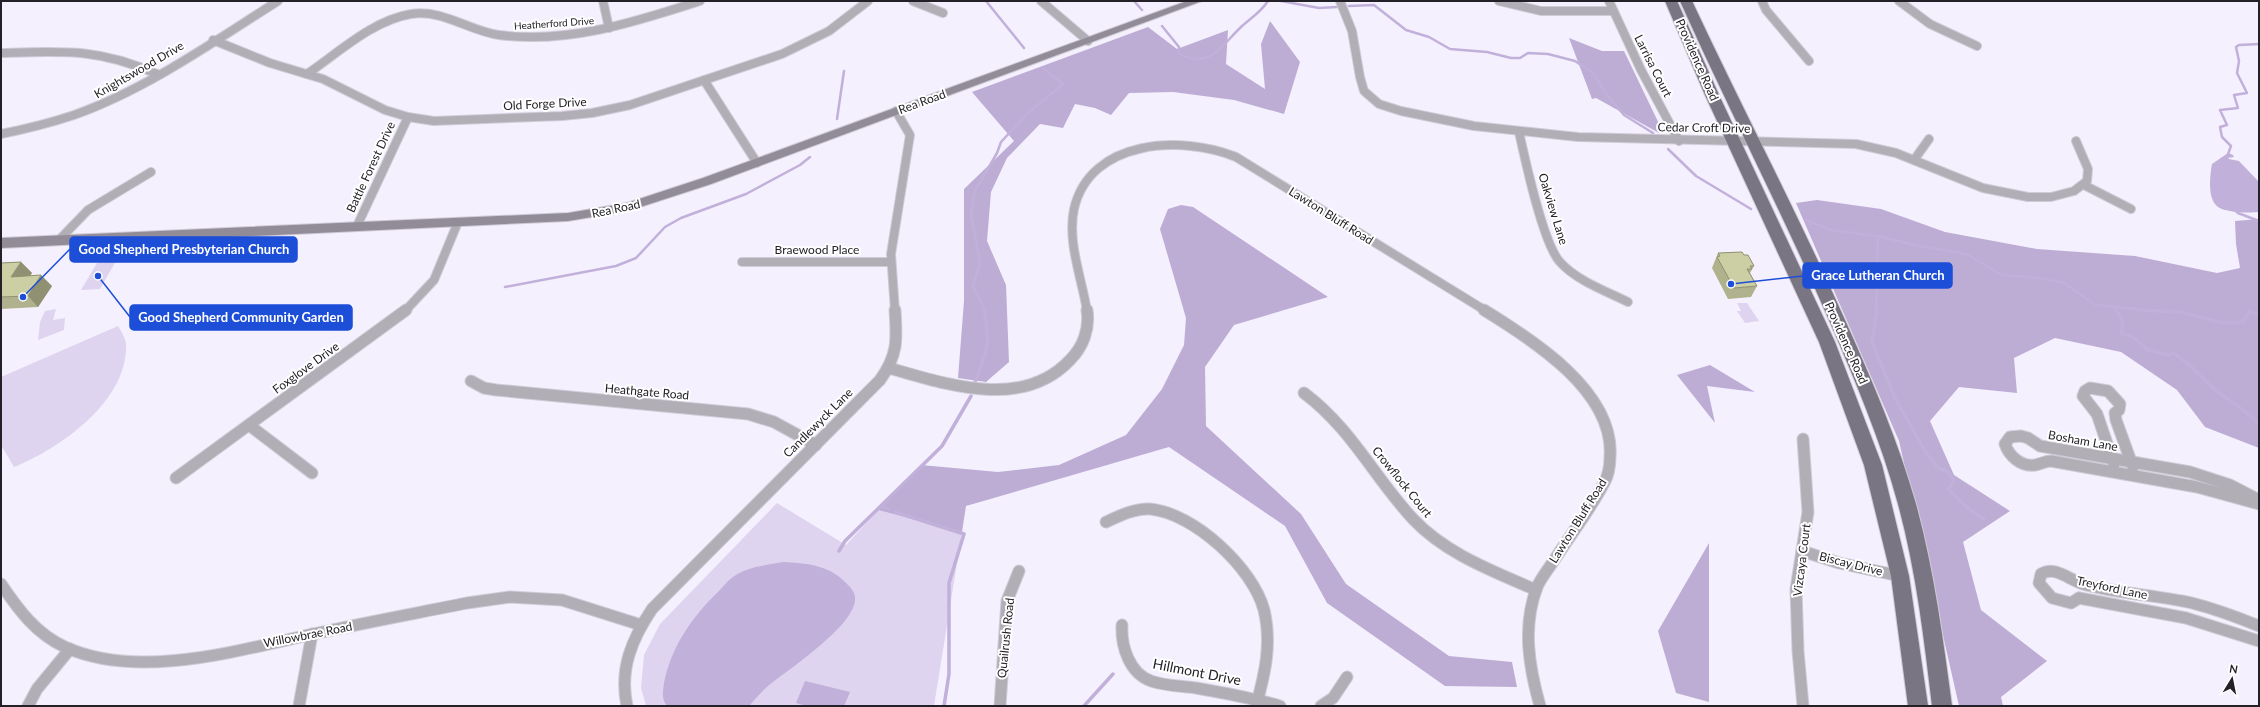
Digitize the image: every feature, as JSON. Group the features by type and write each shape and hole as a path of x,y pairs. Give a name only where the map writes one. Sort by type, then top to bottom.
{"main road":[{"name":"Rea Road","path":"1,243 568,217 603,212 653,200 757,163 777,152 896,111 1197,1"},
{"name":"Providence Road","path":"1671,1 1843,381 1873,466 1900,576 1918,706"},
{"name":"Providence Road","path":"1686,1 1723,83 1754,141 1865,386 1899,476 1910,515 1931,616 1942,706"}],"street":[{"name":"Knightswood Drive","path":"1,134 40,127 85,112 119,97 278,1"},
{"path":"603,1 609,28"},
{"name":"Heatherford Drive","path":"307,74 384,23 412,14 435,14 484,32 515,36 580,33 609,28 700,1"},
{"name":"Old Forge Drive","path":"213,40 270,63 337,85 385,110 408,117 446,120 592,113 642,101 804,45 829,31 868,1"},
{"path":"913,1 942,13"},
{"path":"1041,1 1088,41"},
{"name":"Cedar Croft Drive","path":"1340,1 1352,30 1363,87 1372,99 1387,106 1421,116 1478,127 1519,132 1679,141 1843,142 1877,147 1914,160 1972,185 2013,195 2034,197 2060,195 2084,185"},
{"path":"1499,1 1523,9 1547,13 1613,11"},
{"name":"Larrisa Court","path":"1609,1 1640,70 1679,141"},
{"path":"1762,1 1766,10 1809,61"},
{"path":"1899,1 1930,24 1977,46"},
{"path":"1,53 58,51 89,53 124,60 157,74"},
{"path":"704,80 757,163"},
{"name":"Candlewyck Lane","path":"627,706 624,670 628,652 641,625 652,609 880,380 889,368 896,344 897,331 892,262 894,229 910,135 896,111"},
{"name":"Battle Forest Drive","path":"357,226 408,117"},
{"name":"Oakview Lane","path":"1519,132 1545,224 1558,260 1571,270 1628,302"},
{"path":"1914,160 1929,139"},
{"path":"2076,141 2084,153 2090,172 2089,179 2084,185 2131,209"},
{"name":"Lawton Bluff Road","path":"889,368 988,391 1009,390 1031,385 1056,373 1077,352 1084,341 1088,323 1072,240 1072,225 1077,198 1090,177 1110,161 1143,148 1181,144 1223,152 1260,171 1520,335 1569,373 1596,405 1610,435 1612,456 1609,469 1605,482 1536,590 1528,626 1528,650 1531,675 1540,706"},
{"path":"59,240 88,210 151,172"},
{"name":"Foxglove Drive","path":"176,478 417,301 434,280 458,222"},
{"name":"Braewood Place","path":"742,262 892,262"},
{"name":"Heathgate Road","path":"471,381 484,388 496,390 762,417 816,445"},
{"path":"2094,409 2105,413 2115,413 2120,408 2117,399 2101,389 2090,388 2084,391 2083,396 2094,409 2117,473"},
{"name":"Crowflock Court","path":"1304,393 1318,402 1336,419 1412,518 1428,533 1459,554 1536,590"},
{"path":"2115,413 2136,476"},
{"path":"249,425 312,473"},
{"name":"Bosham Lane","path":"2259,500 2230,485 2208,477 2040,446 2021,436 2010,437 2005,444 2010,454 2021,463 2035,465 2043,461 2136,476 2197,487 2259,504"},
{"name":"Vizcaya Court","path":"1803,439 1808,512 1796,589 1803,706"},
{"path":"2040,446 2044,454 2043,461"},
{"path":"1106,522 1125,514 1143,509 1163,511 1202,532 1219,546 1250,578 1260,599 1266,619 1269,640 1266,670 1257,703"},
{"name":"Biscay Drive","path":"1802,551 1839,563 1900,576"},
{"name":"Quailrush Road","path":"1000,706 1007,601 1019,571"},
{"name":"Treyford Lane","path":"2259,626 2230,614 2182,602 2074,582 2055,571 2044,572 2039,578 2039,583 2046,594 2059,601 2071,603 2079,598 2186,618 2259,641"},
{"path":"2074,582 2080,593 2079,598"},
{"name":"Willowbrae Road","path":"1,584 22,614 34,628 70,649 113,660 155,662 207,655 467,603 510,597 562,600 641,625"},
{"path":"2182,602 2186,618"},
{"name":"Hillmont Drive","path":"1122,625 1121,634 1128,662 1140,675 1163,684 1207,689 1257,703 1280,706"},
{"path":"299,706 312,634"},
{"path":"28,706 37,689 70,649"},
{"path":"1321,706 1333,698 1347,677"}],"shaded area":[{"path":"1270,21 1300,62 1284,114 1234,100 1173,92 1129,93 1111,115 1095,108 1075,104 1063,128 1040,124 1007,158 991,192 987,241 1006,285 1009,362 986,382 958,378 964,301 964,189 1014,141 972,92 1148,27 1177,49 1228,30 1226,64 1265,89 1261,44"},
{"path":"1569,38 1602,51 1624,51 1663,132 1659,133 1596,98 1592,99"},
{"path":"2228,153 2234,157 2228,158 2229,159 2239,161 2259,182 2259,212 2244,212 2222,209 2218,207 2212,198 2210,187 2212,164"},
{"path":"1817,200 1881,209 1945,232 2037,249 2135,256 2217,273 2240,268 2236,244 2235,221 2259,219 2259,448 2205,427 2177,390 2121,352 2055,338 2014,358 2017,393 1959,387 1930,421 1954,475 2010,511 1963,542 1981,610 2047,661 2001,697 2003,706 1959,706 1899,441 1796,203"},
{"path":"1181,205 1193,207 1328,297 1234,325 1205,367 1206,426 1301,514 1346,584 1449,656 1512,662 1517,687 1445,686 1327,603 1285,526 1169,447 966,506 962,532 878,510 921,465 998,472 1059,465 1126,435 1162,389 1184,345 1186,318 1160,229 1168,209"},
{"path":"116,261 100,289 81,290 97,263"},
{"path":"1737,303 1747,303 1759,321 1745,323 1737,311 1741,311"},
{"path":"56,309 53,320 65,318 64,330 38,340 40,322 45,311"},
{"path":"118,326 126,343 124,364 116,384 104,402 89,419 52,448 14,467 1,445 1,377"},
{"path":"1710,365 1755,392 1707,386 1715,423 1677,375"},
{"path":"777,503 846,545 878,510 962,532 934,706 646,706 641,688 644,655 660,624"},
{"path":"1709,543 1709,702 1676,693 1658,631"},
{"path":"783,562 808,564 824,568 839,576 851,588 855,597 852,611 844,622 819,647 760,693 749,706 667,706 663,695 667,670 677,645 691,622 733,577 744,571 757,567"},
{"path":"805,681 850,692 844,706 807,706 796,703"}],"building":[{"path":"1742,252 1744,255 1748,255 1754,266 1750,266 1752,269 1747,269 1757,286 1734,288 1717,257 1720,256 1718,253"},
{"path":"21,262 11,277 41,275 28,296 1,297 1,263"}],"waterway":[{"path":"986,1 1024,48"},
{"path":"1134,1 1142,10"},
{"path":"1162,26 1179,47 1178,53 1189,58 1206,58 1214,54 1241,27 1259,12 1268,1"},
{"path":"1281,1 1319,8 1337,7"},
{"path":"1349,6 1374,5 1406,30 1429,37 1450,49 1487,52 1511,58 1520,58 1528,53 1548,54 1575,61 1593,73 1607,95 1624,115 1653,133"},
{"path":"2227,157 2231,146 2222,137 2220,127 2227,125 2220,110 2238,108 2234,95 2247,93 2237,73 2239,61 2236,47 2239,45 2259,44"},
{"path":"985,311 973,286 980,263 971,213 975,191 997,153 1001,142 1027,114 1063,84 1044,69"},
{"path":"837,119 844,71"},
{"path":"1668,149 1696,176 1751,209"},
{"path":"505,287 616,266 636,258 665,227 681,218 746,194 800,165 810,157"},
{"path":"2233,208 2238,213 2259,221"},
{"path":"1806,220 1831,230 1878,236"},
{"path":"1876,311 1878,236"},
{"path":"1878,236 1914,245 1966,254 2002,275 2039,278 2064,283 2096,305 2155,311"},
{"path":"975,382 987,347 987,331 984,310"},
{"path":"1877,310 1872,342 1895,398 1926,453 1938,468 1947,471 1954,481 1948,489 1970,510 1984,519"},
{"path":"2116,310 2123,322 2121,334 2132,336 2148,350 2170,355 2173,353 2189,365 2213,388 2259,424"},
{"path":"2138,310 2155,311"},
{"path":"2155,311 2181,312 2223,323 2243,322 2249,311 2259,315"},
{"path":"839,551 845,541 942,446 971,396"},
{"path":"882,506 888,509"},
{"path":"895,512 964,534 949,583 949,674 944,706"},
{"path":"1084,706 1113,674"}],"place":[{"name":"Good Shepherd Community Garden","path":"98,276"},
{"name":"Grace Lutheran Church","path":"1731,284"},
{"name":"Good Shepherd Presbyterian Church","path":"23,297"}]}
